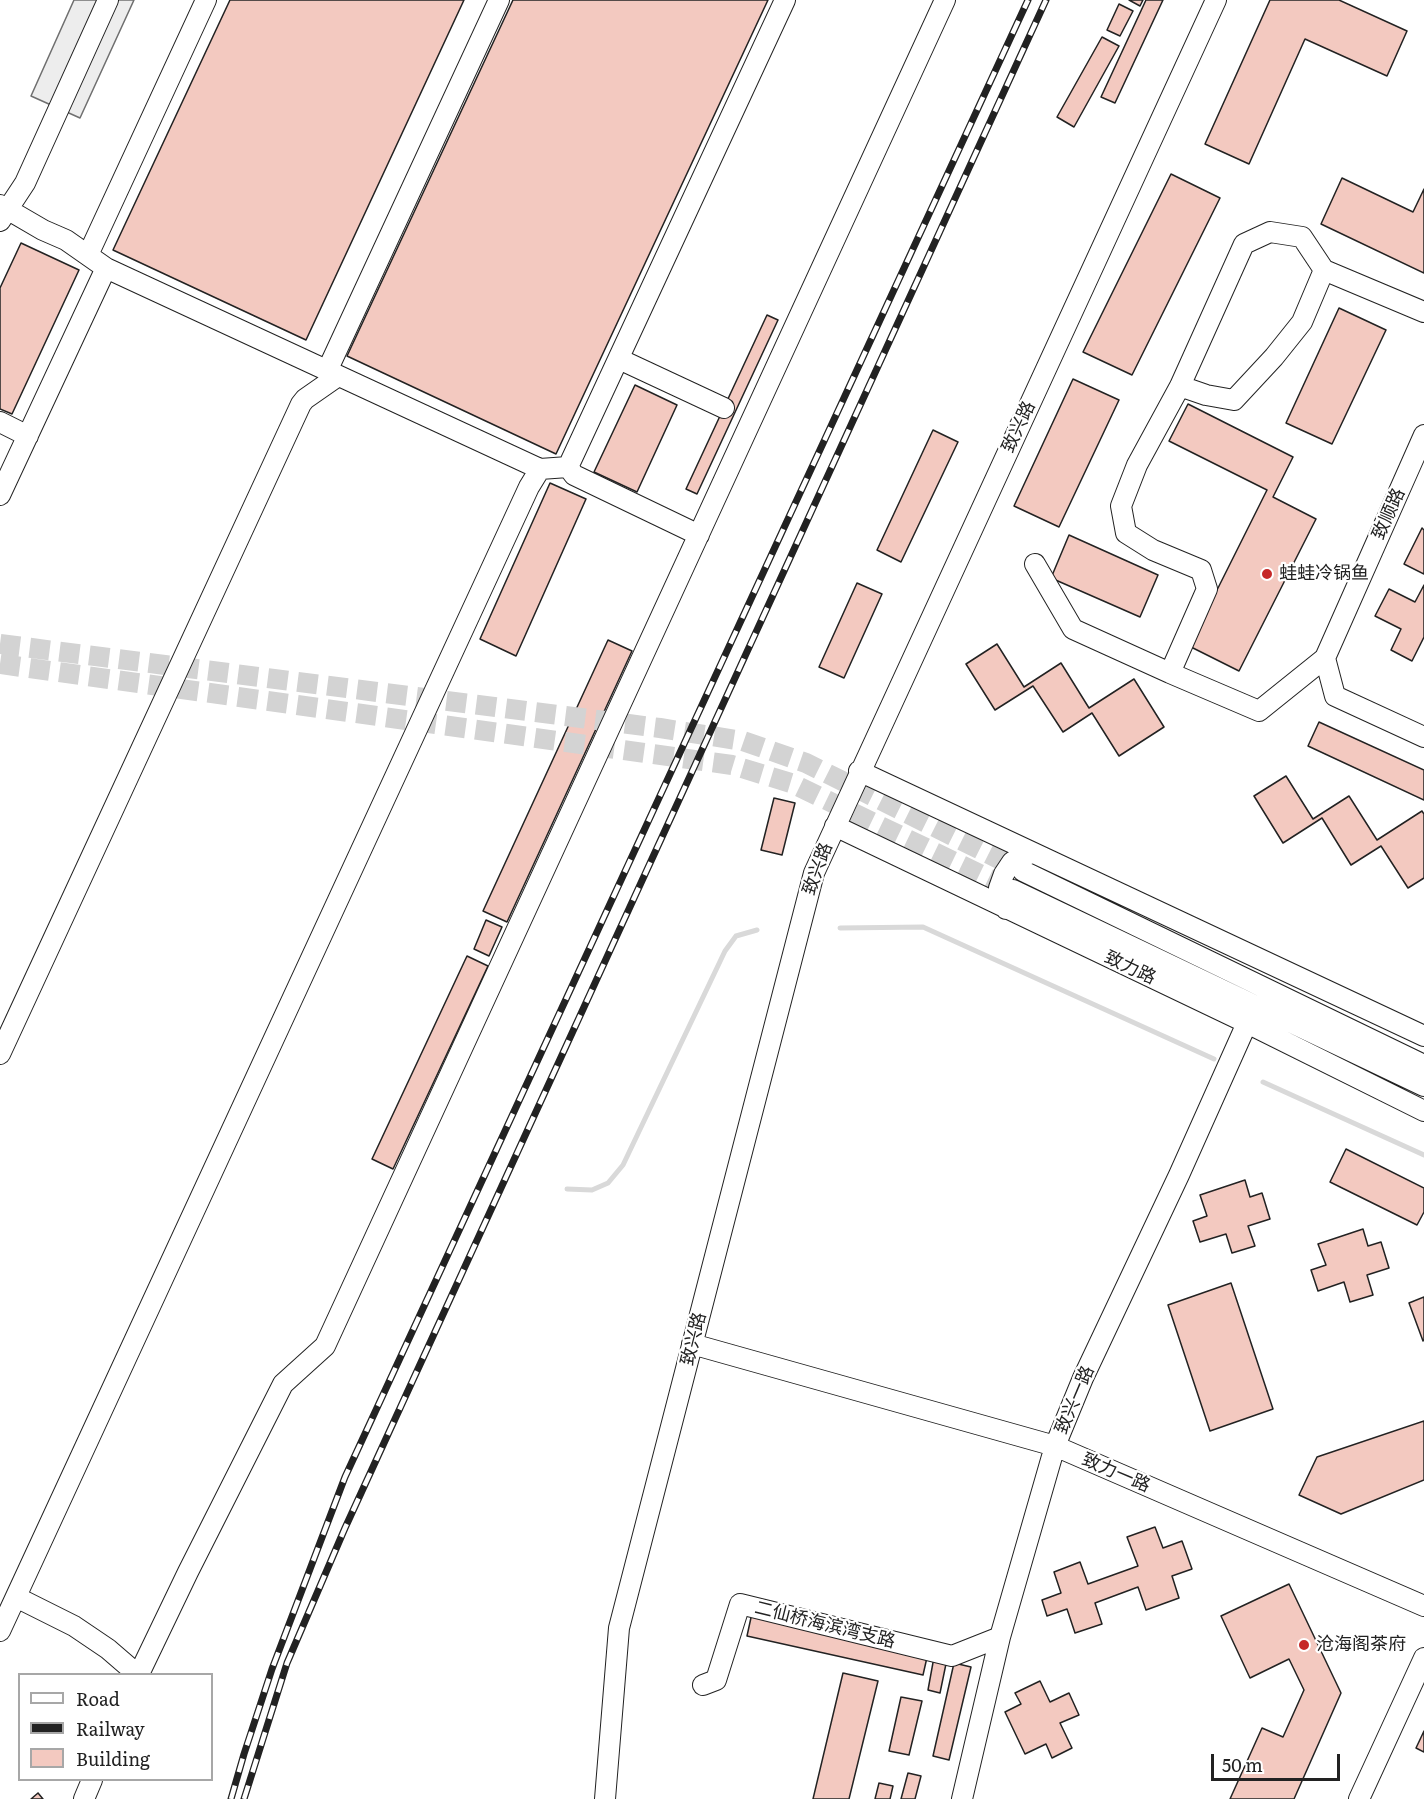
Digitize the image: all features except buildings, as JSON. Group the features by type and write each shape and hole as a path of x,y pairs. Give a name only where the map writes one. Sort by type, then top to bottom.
{"street":[{"path":"108,0 25,183 3,212 66,240 106,268 540,469 568,467"},
{"path":"88,255 206,0"},
{"path":"0,1054 301,404 333,373 499,0"},
{"path":"568,467 785,0"},
{"path":"16,1597 74,1626 108,1649 133,1670 157,1637 283,1384 325,1346 945,0"},
{"name":"致兴路","path":"605,1799 619,1628 814,873 1216,0"},
{"path":"1170,673 1207,590 1201,570 1153,550 1126,532 1121,506 1137,465 1180,386 1244,244 1270,232 1302,237 1324,270 1424,312"},
{"path":"0,495 106,268"},
{"path":"1180,386 1206,395 1234,400 1274,357 1302,322 1324,270"},
{"path":"618,359 724,408"},
{"path":"0,422 28,436"},
{"name":"致顺路","path":"1325,658 1424,435"},
{"path":"568,467 574,475 699,535"},
{"path":"0,1631 519,509 540,469"},
{"path":"1035,564 1073,629 1170,673 1259,711 1325,658 1335,696 1424,737"},
{"path":"860,771 1424,1036"},
{"name":"致力路","path":"835,826 1247,1023 1424,1111"},
{"path":"1006,909 1000,898 999,888 1004,874 1012,862 1032,853"},
{"path":"1023,871 1424,1065"},
{"name":"致力路","path":"1013,890 1424,1086"},
{"name":"致兴一路","path":"962,1799 1000,1637 1056,1446 1083,1378 1174,1186 1247,1023"},
{"name":"致力一路","path":"693,1344 1056,1446 1424,1606"},
{"name":"二仙桥海滨湾支路","path":"703,1684 716,1680 740,1604 952,1656 1000,1637"},
{"path":"1359,1799 1424,1658"},
{"path":"84,1799 91,1781"}],"shaded area":[{"path":"74,0 134,0 80,118 31,96"}],"waterway":[{"path":"840,928 923,927 1214,1059"},
{"path":"567,1189 592,1190 608,1183 623,1165 725,951 736,936 757,930"},
{"path":"1263,1082 1424,1155"}],"tunnel":[{"path":"0,644 660,728 743,741 806,763 1023,871"},
{"path":"0,664 732,765 791,783 1013,890"}],"railway":[{"path":"231,1799 272,1669 345,1477 1028,0"},
{"path":"244,1799 287,1663 345,1528 1046,0"}],"place":[{"name":"蛙蛙冷锅鱼","path":"1267,574"},
{"name":"沧海阁茶府","path":"1304,1645"}]}
